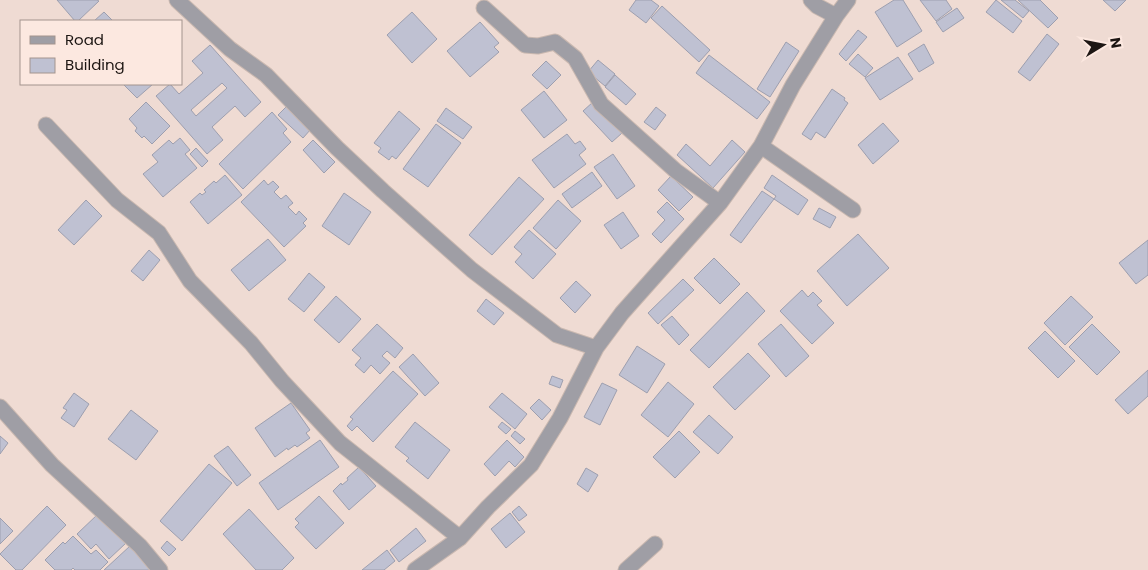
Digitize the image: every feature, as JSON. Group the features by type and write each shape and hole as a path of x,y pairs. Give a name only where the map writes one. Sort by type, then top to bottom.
{"street":[{"path":"177,0 230,49 266,75 376,184 472,270 557,335 596,348"},
{"path":"812,0 818,6 836,16"},
{"path":"414,570 460,538 531,465 560,418 596,348 622,314 720,203 761,146 794,85 836,16 848,0"},
{"path":"484,8 525,45 538,46 555,42 575,58 602,104 676,171 720,203"},
{"path":"46,124 117,200 159,233 190,281 251,343 282,381 340,443 460,538"},
{"path":"761,146 854,210"},
{"path":"0,407 52,465 140,546 160,570"},
{"path":"626,570 654,544"}],"building":[{"path":"57,0 99,1 79,20 74,20"},
{"path":"636,0 651,0 659,6 646,23 629,10"},
{"path":"894,0 903,0 922,31 897,47 875,12"},
{"path":"920,0 946,0 952,9 936,21"},
{"path":"996,0 1022,21 1013,33 986,12"},
{"path":"1001,0 1015,0 1029,11 1023,18"},
{"path":"1018,0 1040,0 1058,18 1048,28"},
{"path":"1103,0 1126,0 1115,11"},
{"path":"662,6 710,50 699,62 651,18"},
{"path":"957,8 964,18 943,32 936,22"},
{"path":"104,12 112,20 95,20"},
{"path":"412,12 437,39 412,63 387,35"},
{"path":"480,22 499,43 494,47 499,52 470,77 447,51"},
{"path":"858,30 867,37 846,61 839,54"},
{"path":"1047,34 1059,44 1030,81 1018,72"},
{"path":"786,42 799,51 770,97 757,89"},
{"path":"924,44 934,63 919,72 908,54"},
{"path":"210,45 261,102 245,117 235,106 212,127 223,140 207,154 156,96 169,85 179,94 203,73 192,61","holes":["222,83 227,88 196,116 191,110"]},
{"path":"858,54 873,68 865,77 849,64"},
{"path":"709,55 770,102 757,119 696,73"},
{"path":"898,57 913,79 880,100 865,78"},
{"path":"598,60 615,74 605,86 588,72"},
{"path":"546,61 561,75 547,89 532,75"},
{"path":"615,75 636,94 626,105 605,87"},
{"path":"124,85 152,85 137,98"},
{"path":"832,89 845,98 844,100 848,103 825,138 816,132 811,140 802,134"},
{"path":"544,91 567,120 544,138 521,110"},
{"path":"146,102 170,126 152,144 135,131 137,128 129,119"},
{"path":"593,102 622,133 612,142 583,111"},
{"path":"286,107 311,129 303,138 278,115"},
{"path":"656,107 666,115 655,130 644,122"},
{"path":"446,108 472,127 463,139 437,121"},
{"path":"399,111 420,129 396,159 392,156 389,160 378,152 381,148 374,143"},
{"path":"272,112 287,129 283,133 291,142 243,189 219,164"},
{"path":"883,123 899,141 873,164 858,145"},
{"path":"436,124 461,143 428,187 403,169"},
{"path":"567,134 575,144 580,141 586,149 579,155 586,164 554,188 532,160"},
{"path":"180,138 190,150 185,154 197,168 163,197 143,174 158,162 152,155 169,140 173,144"},
{"path":"313,140 335,162 324,173 303,150"},
{"path":"732,140 745,152 713,188 677,155 686,144 710,166"},
{"path":"196,148 208,161 202,167 190,154"},
{"path":"613,154 635,186 617,199 594,167"},
{"path":"592,172 602,186 572,208 562,194"},
{"path":"225,175 242,195 208,224 190,202 200,193 202,195 206,192 204,190 214,181 216,183"},
{"path":"772,175 808,200 798,215 774,199 776,196 764,188"},
{"path":"671,176 693,197 679,211 658,190"},
{"path":"519,177 544,199 492,255 469,235"},
{"path":"264,180 268,185 273,181 279,187 274,192 281,199 286,195 293,203 288,207 296,215 299,211 307,219 303,223 306,226 284,247 241,202"},
{"path":"762,191 774,199 741,243 730,235"},
{"path":"344,193 371,212 349,245 322,226"},
{"path":"86,200 102,216 74,245 58,230"},
{"path":"558,200 581,221 556,249 533,228"},
{"path":"667,202 684,219 661,243 652,234 665,220 657,212"},
{"path":"819,208 836,217 830,228 813,219"},
{"path":"623,212 639,236 621,249 604,225"},
{"path":"529,230 556,254 533,279 515,262 522,254 514,247"},
{"path":"858,234 889,268 847,306 817,271"},
{"path":"268,239 286,260 249,291 231,270"},
{"path":"1148,240 1148,275 1136,284 1119,263"},
{"path":"149,250 160,260 143,281 131,271"},
{"path":"714,258 740,284 720,304 694,278"},
{"path":"309,273 325,287 304,312 288,299"},
{"path":"683,279 694,290 658,324 648,313"},
{"path":"576,281 591,295 575,313 560,298"},
{"path":"802,290 808,297 813,292 822,301 817,305 834,323 812,344 780,311"},
{"path":"747,292 765,311 709,368 690,350"},
{"path":"336,296 361,319 339,343 314,320"},
{"path":"1071,296 1093,317 1065,345 1044,323"},
{"path":"486,299 504,313 494,325 477,311"},
{"path":"672,316 689,335 679,345 661,325"},
{"path":"377,324 403,348 395,358 387,351 382,356 390,363 380,374 371,365 364,373 355,365 361,358 352,350"},
{"path":"781,324 809,356 786,377 758,344"},
{"path":"1092,324 1120,352 1097,375 1069,347"},
{"path":"1045,331 1075,361 1058,378 1028,348"},
{"path":"637,346 665,364 647,393 619,375"},
{"path":"748,353 770,376 735,410 713,387"},
{"path":"413,354 439,383 425,396 399,367"},
{"path":"1148,370 1148,396 1128,414 1115,400"},
{"path":"393,371 418,394 373,442 357,426 352,431 347,426 353,419 350,417"},
{"path":"552,376 563,380 560,388 549,384"},
{"path":"668,382 694,404 668,437 641,415"},
{"path":"602,383 617,390 600,425 584,417"},
{"path":"74,393 89,404 74,427 61,418 67,410 63,408"},
{"path":"502,393 527,414 515,429 489,407"},
{"path":"539,399 551,410 542,420 530,408"},
{"path":"291,403 310,430 306,433 310,438 297,447 295,445 288,450 287,448 275,457 255,428"},
{"path":"131,410 158,431 136,460 108,439"},
{"path":"709,415 733,437 718,454 693,432"},
{"path":"415,422 450,450 428,479 406,461 409,458 395,447"},
{"path":"502,422 511,429 506,434 498,427"},
{"path":"515,431 525,439 520,444 511,436"},
{"path":"679,431 700,452 675,478 653,457"},
{"path":"0,436 8,443 0,454"},
{"path":"320,440 339,467 278,510 259,483"},
{"path":"507,440 524,457 515,467 509,461 495,476 484,464"},
{"path":"228,446 251,475 237,486 214,456"},
{"path":"209,464 232,483 182,541 160,521"},
{"path":"359,467 376,486 349,510 333,491 341,483 342,485 348,480 347,478"},
{"path":"586,468 598,475 588,492 577,484"},
{"path":"319,496 344,523 316,549 295,527 299,523 295,519"},
{"path":"47,506 66,525 22,570 16,570 0,554"},
{"path":"519,506 527,515 519,521 512,512"},
{"path":"249,509 294,558 282,570 256,570 223,534"},
{"path":"510,513 525,532 506,548 491,529"},
{"path":"98,514 126,543 109,559 96,544 91,549 77,534"},
{"path":"0,518 13,531 0,544"},
{"path":"416,528 426,541 399,562 390,550"},
{"path":"73,536 91,554 96,550 108,562 100,570 75,570 73,568 71,570 55,570 45,560 63,542 65,544"},
{"path":"167,541 176,549 169,556 161,548"},
{"path":"130,546 152,570 104,570"},
{"path":"387,550 395,561 384,570 362,570"}]}
